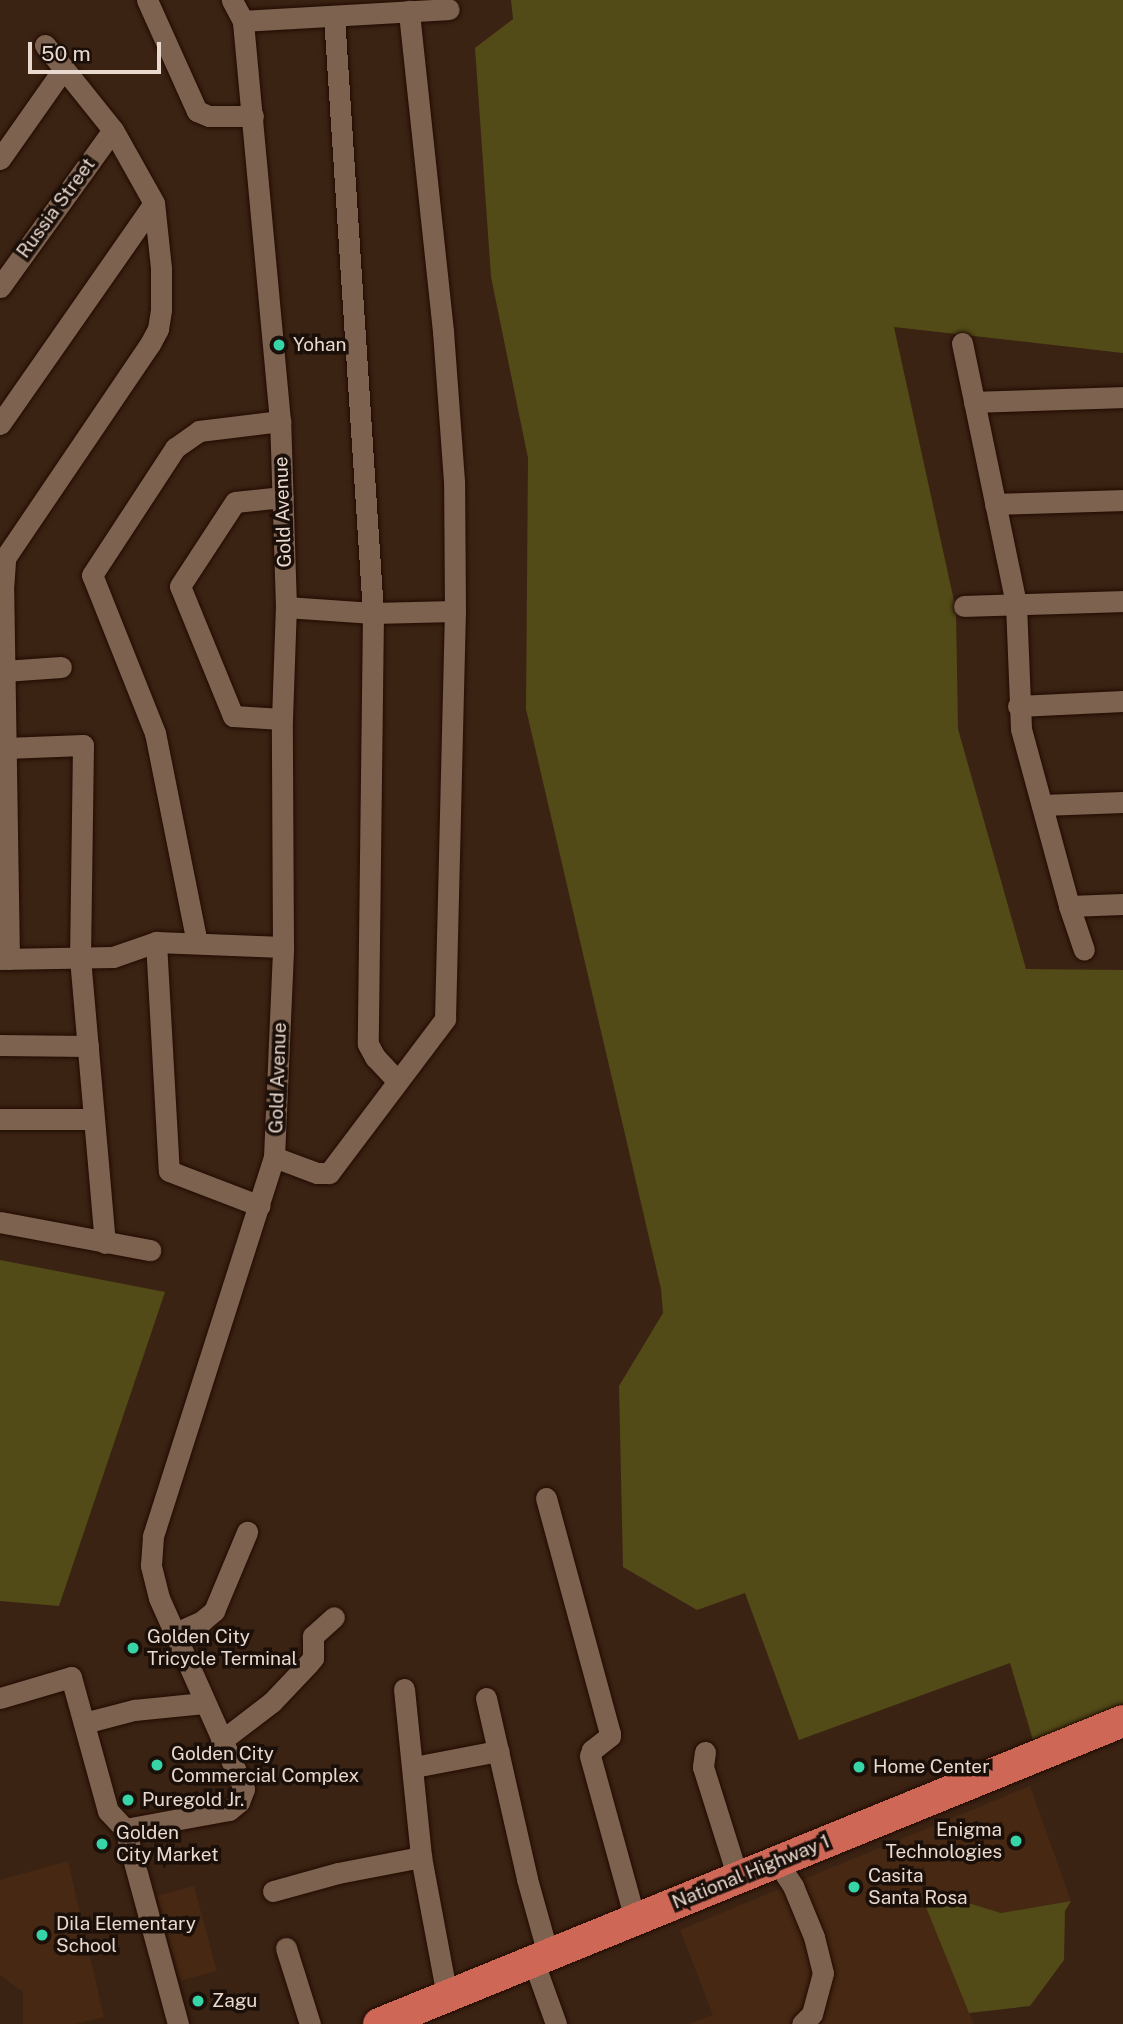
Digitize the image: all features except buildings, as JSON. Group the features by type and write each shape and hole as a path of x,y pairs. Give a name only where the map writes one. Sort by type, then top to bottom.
{"highway":[{"name":"National Highway 1","path":"379,2024 1123,1721"}],"street":[{"path":"147,0 162,28 178,75 197,111 209,116 253,116"},
{"name":"Gold Avenue","path":"125,1829 229,1810 239,1802 243,1789 173,1634 159,1598 151,1565 153,1536 274,1157 283,947 282,719 286,607 283,497 280,421 253,116 243,21 232,0"},
{"path":"243,21 449,9"},
{"path":"274,1157 317,1173 328,1173 445,1019 455,611 454,481 443,331 409,11"},
{"path":"334,16 373,613 369,1044 375,1057 397,1081"},
{"path":"45,45 113,130 154,203 161,268 158,329 5,558 1,590 5,748 5,959 113,957 156,942 283,947"},
{"path":"0,159 64,68"},
{"name":"Russia Street","path":"0,287 113,130"},
{"path":"0,424 154,203"},
{"path":"962,343 1016,604 1018,706 1069,906 1084,950"},
{"path":"974,402 1123,397"},
{"path":"197,943 155,733 92,575 175,448 199,431 280,421"},
{"path":"282,719 233,716 180,586 235,502 283,497"},
{"path":"995,503 1123,500"},
{"path":"964,606 1123,601"},
{"path":"286,607 373,613 455,611"},
{"path":"4,671 61,667"},
{"path":"1018,706 1123,701"},
{"path":"5,748 83,745 80,958 105,1243"},
{"path":"1042,805 1123,802"},
{"path":"1069,906 1123,904"},
{"path":"156,942 169,1171 260,1206"},
{"path":"0,1045 88,1046"},
{"path":"0,1119 94,1119"},
{"path":"0,1222 150,1250"},
{"path":"546,1498 610,1733 610,1736 592,1750 590,1756 635,1919"},
{"path":"173,1634 202,1621 214,1611 247,1532"},
{"path":"221,1741 272,1702 300,1674 313,1658 313,1636 334,1617"},
{"path":"0,1698 71,1677 108,1811 125,1829 178,2024"},
{"path":"404,1689 421,1857 447,1996"},
{"path":"486,1698 556,2024"},
{"path":"84,1723 134,1710 204,1703"},
{"path":"414,1767 498,1751"},
{"path":"705,1752 703,1767 738,1878"},
{"path":"273,1891 338,1873 421,1857"},
{"path":"778,1862 793,1886 804,1912 823,1973 812,2014 802,2024"},
{"path":"286,1948 310,2024"}],"shaded area":[{"path":"511,0 1123,0 1123,353 894,327 956,610 958,729 1026,969 1123,970 1123,1704 1033,1740 1010,1663 799,1740 745,1593 697,1610 623,1567 619,1386 663,1313 661,1289 526,709 528,458 491,277 475,48 513,19"},
{"path":"0,1260 165,1292 59,1606 0,1601"},
{"path":"1030,1786 1071,1901 1001,1913 933,1892 921,1895 974,2024 688,2024 713,2015 680,1930"},
{"name":"Dila Elementary School","path":"68,1861 104,2017 75,2024 23,2024 23,1992 0,1975 0,1880"},
{"path":"194,1886 217,1971 180,1981 157,1896"},
{"path":"933,1892 1001,1913 1071,1901 1065,1911 1064,1960 1030,2006 969,2013 921,1895"}],"place":[{"name":"Yohan","path":"279,345"},
{"name":"Golden City Tricycle Terminal","path":"133,1648"},
{"name":"Golden City Commercial Complex","path":"157,1765"},
{"name":"Home Center","path":"859,1767"},
{"name":"Puregold Jr.","path":"128,1800"},
{"name":"Enigma Technologies","path":"1016,1841"},
{"name":"Golden City Market","path":"102,1844"},
{"name":"Casita Santa Rosa","path":"854,1887"},
{"name":"Dila Elementary School","path":"42,1935"},
{"name":"Zagu","path":"198,2001"}]}
